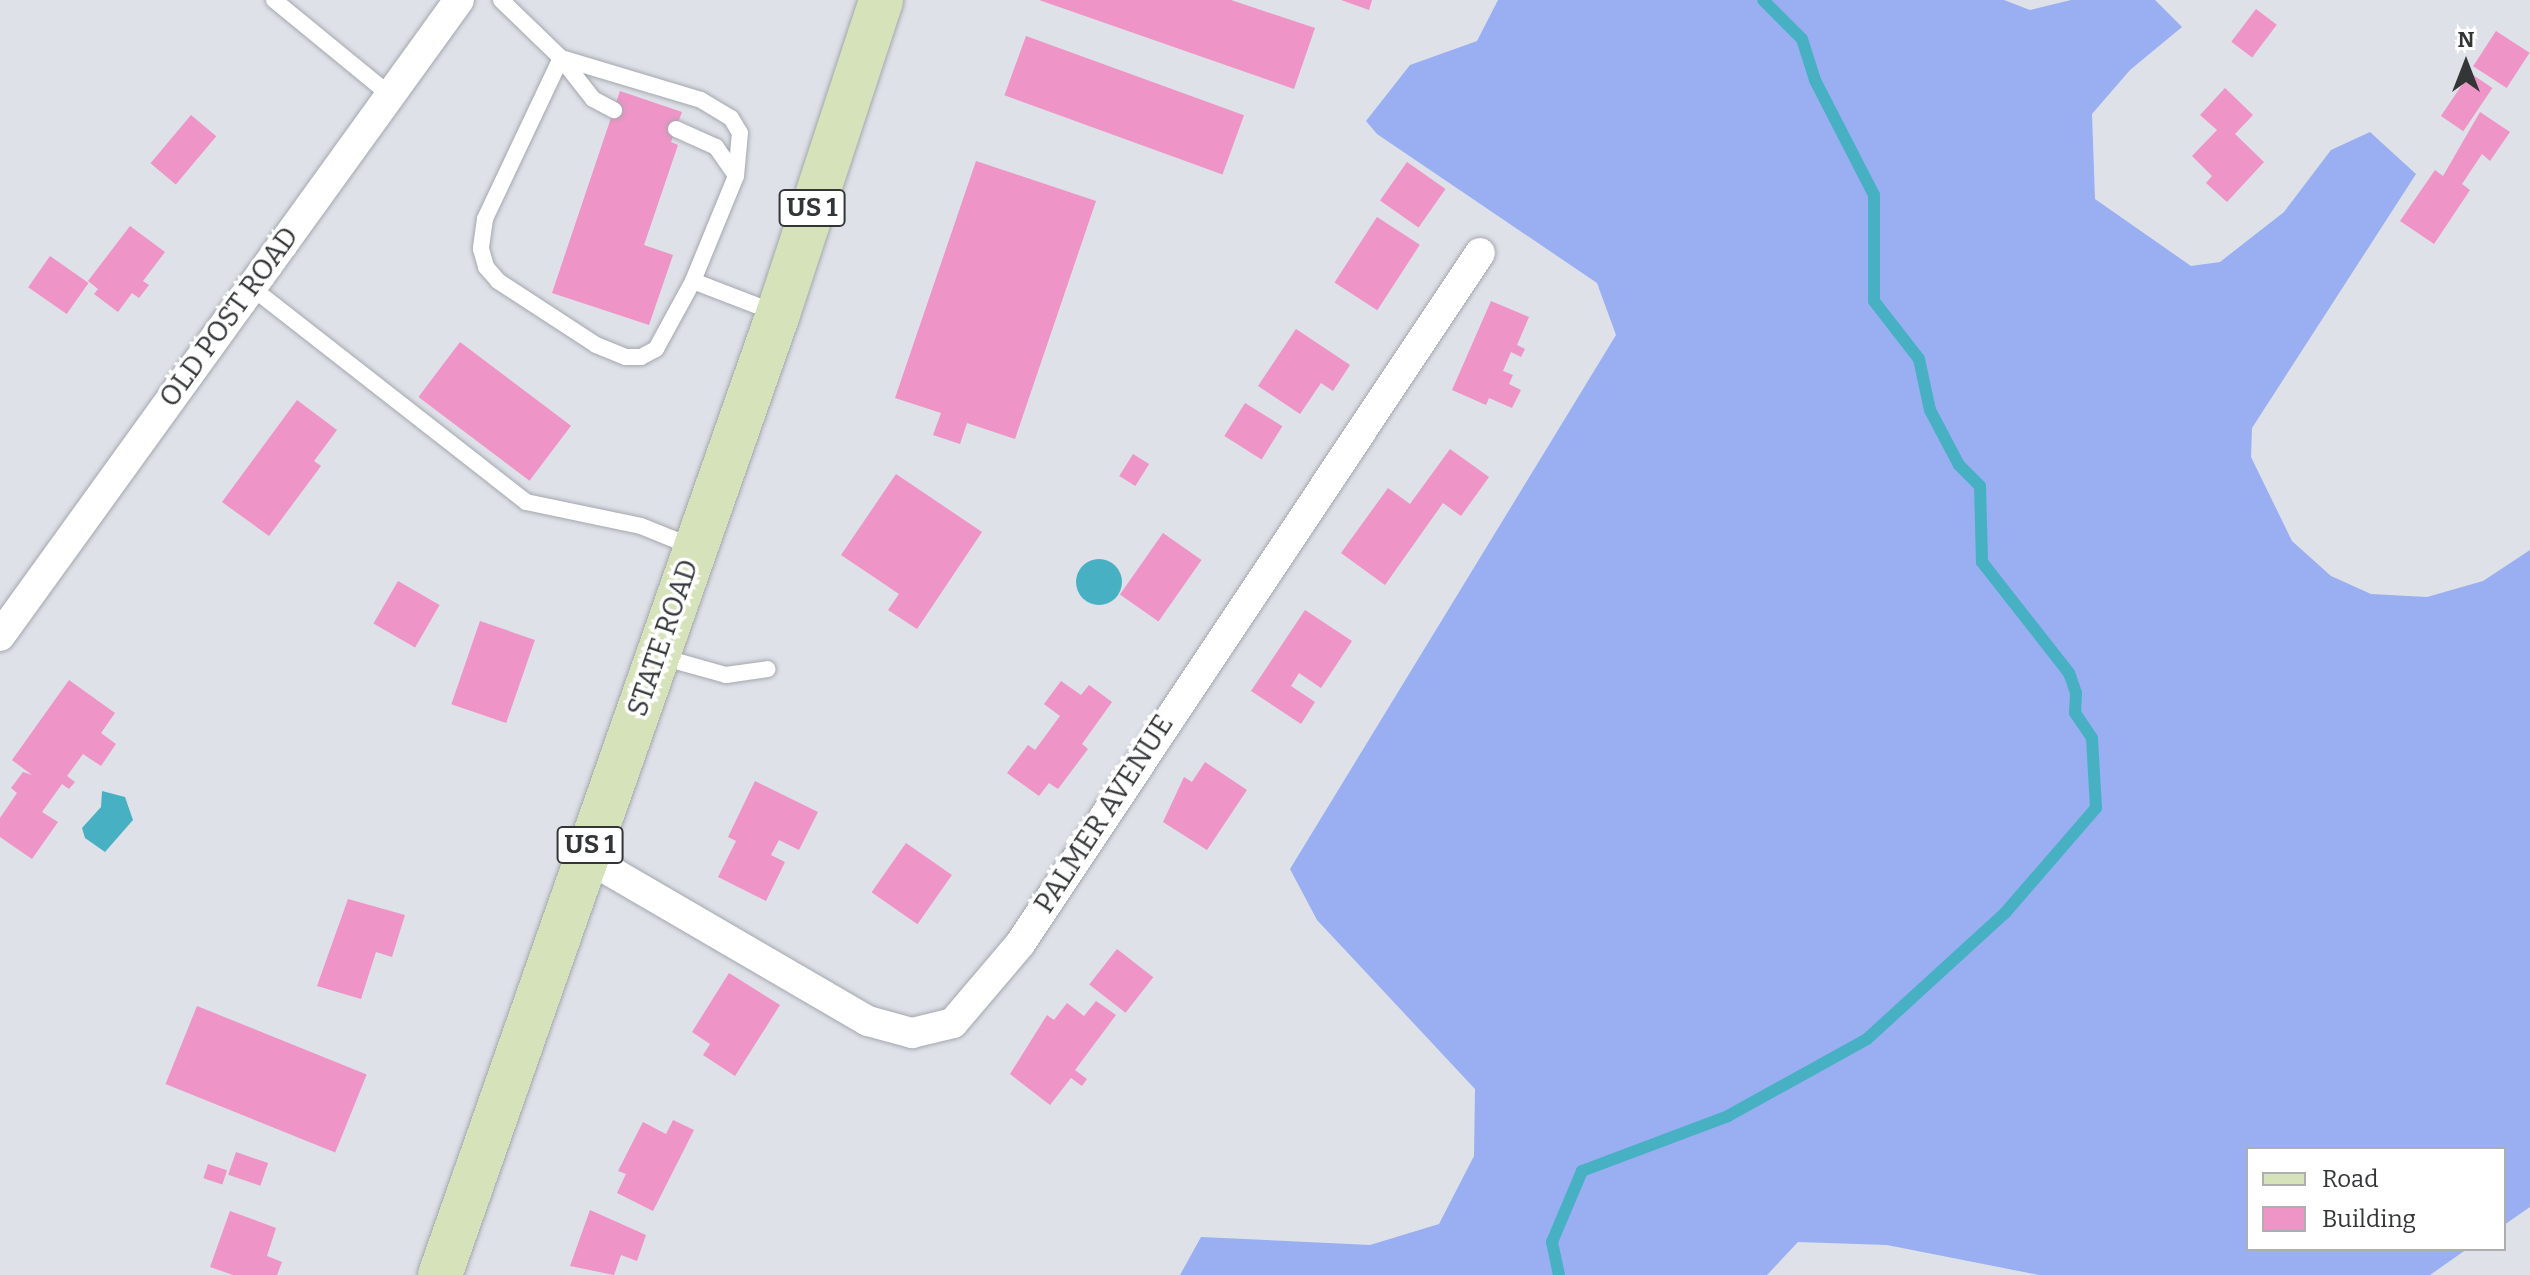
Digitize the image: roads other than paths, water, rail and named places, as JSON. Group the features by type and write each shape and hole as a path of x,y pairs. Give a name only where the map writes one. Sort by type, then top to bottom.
{"main road":[{"name":"STATE ROAD","path":"440,1275 778,314 881,0"}],"street":[{"name":"OLD POST ROAD","path":"0,636 459,0"},
{"name":"PALMER AVENUE","path":"586,857 868,1021 912,1033 953,1023 1020,944 1480,253"}],"lane":[{"path":"274,0 389,94"},
{"path":"501,0 561,58 593,99 614,110"},
{"path":"561,58 717,108 740,133 736,176 693,281 656,349 641,357 626,357 596,345 498,281 486,267 481,249 485,219 561,58"},
{"path":"676,129 716,147 736,176"},
{"path":"693,281 778,314"},
{"path":"251,287 526,502 641,526 695,547"},
{"path":"657,655 726,675 768,669"}],"waterway":[{"path":"1559,1275 1552,1242 1582,1171 1728,1116 1867,1039 2005,913 2096,808 2092,738 2075,713 2076,693 2069,673 1982,562 1980,486 1959,465 1930,410 1919,359 1874,301 1874,195 1815,80 1802,39 1763,0"}]}
